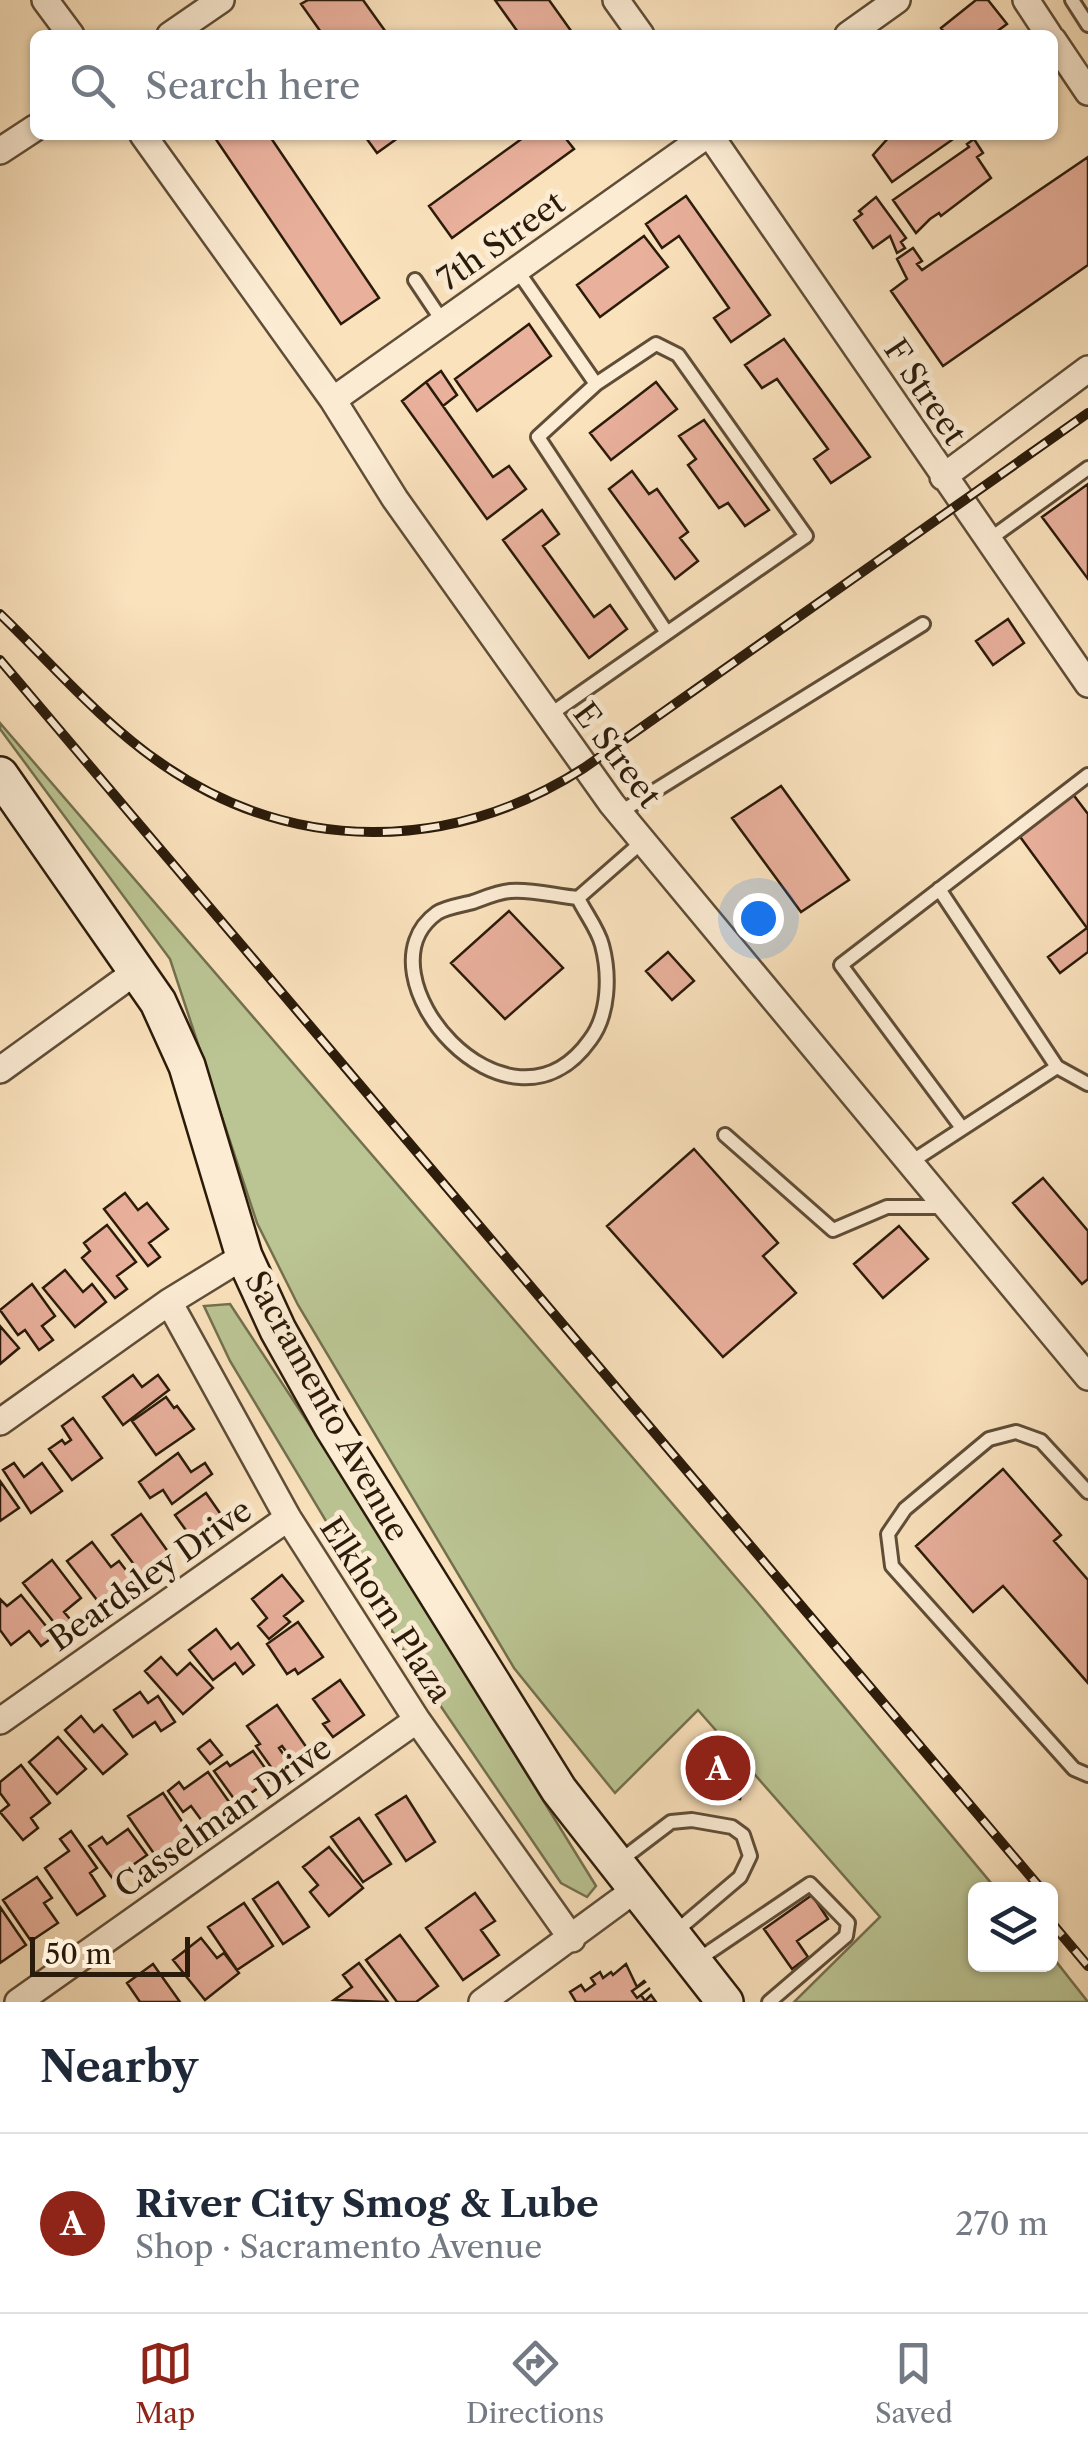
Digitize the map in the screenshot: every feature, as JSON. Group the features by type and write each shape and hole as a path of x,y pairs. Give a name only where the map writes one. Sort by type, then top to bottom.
{"main road":[{"name":"Sacramento Avenue","path":"0,775 158,1002 188,1066 217,1176 244,1256 278,1330 332,1426 559,1790 724,2002"}],"street":[{"path":"45,0 66,30"},
{"path":"177,30 220,0"},
{"path":"616,0 637,30"},
{"path":"855,30 897,0"},
{"path":"1026,0 1046,30"},
{"path":"1058,48 1088,92"},
{"path":"0,152 30,131"},
{"name":"E Street","path":"147,140 333,400 395,500 619,813 1088,1377"},
{"name":"7th Street","path":"333,400 702,140"},
{"name":"F Street","path":"712,140 1088,684"},
{"path":"943,477 1088,369"},
{"path":"0,1070 138,970"},
{"path":"0,1422 168,1302 244,1256"},
{"name":"Elkhorn Plaza","path":"168,1302 288,1518 418,1720 572,1938"},
{"name":"Beardsley Drive","path":"0,1721 288,1518"},
{"name":"Casselman Drive","path":"18,2002 418,1720"},
{"path":"482,2002 510,1994 572,1938 626,1876"}],"lane":[{"path":"1072,0 1088,25"},
{"path":"517,270 596,384"},
{"path":"415,280 443,322"},
{"path":"548,716 667,633 806,536 678,355 656,344 596,384 538,437 667,633"},
{"path":"987,541 1088,468"},
{"path":"619,813 923,624"},
{"path":"962,1128 841,966 1088,775"},
{"path":"578,898 602,944 607,986 600,1027 577,1060 541,1077 505,1076 476,1064 449,1040 428,1011 415,983 412,955 422,930 438,912 510,891 578,898 642,842"},
{"path":"939,890 1056,1066 1088,1084"},
{"path":"911,1162 1056,1066"},
{"path":"725,1135 833,1230 887,1207 948,1206"},
{"path":"1088,1492 1041,1441 1016,1432 988,1439 905,1509 888,1534 892,1566 1074,1769 1088,1774"},
{"path":"626,1876 670,1822 692,1820 732,1826 743,1836 750,1856 740,1876 672,1935"},
{"path":"694,1963 810,1884 848,1923 846,1936 770,2002"}],"green space":[{"path":"0,723 757,1602 990,1882 968,1882 968,1972 1058,1972 1058,1964 1088,2002 794,2002 880,1917 698,1710 615,1793 514,1668 298,1305 257,1223 170,959 0,729"},
{"path":"230,1304 339,1470 596,1886 587,1897 561,1883 410,1661 230,1361 204,1306"}],"building":[{"path":"308,0 363,0 384,30 319,30 301,4"},
{"path":"495,0 549,0 570,30 516,30"},
{"path":"976,0 988,0 1007,24 999,30 941,28"},
{"path":"216,140 272,140 379,298 341,324"},
{"path":"368,140 395,140 377,153"},
{"path":"520,140 567,140 574,149 452,238 429,206"},
{"path":"886,140 952,140 892,182 873,155"},
{"path":"975,140 983,153 977,157 991,178 941,216 939,213 930,219 916,233 893,200 969,147 967,144"},
{"path":"1088,157 1088,265 943,366 891,291 907,279 897,259 913,248 922,261 917,264 922,270"},
{"path":"686,196 770,315 731,342 714,318 729,308 679,236 662,248 646,224"},
{"path":"876,197 906,238 901,242 905,248 897,253 890,236 873,248 854,220"},
{"path":"644,236 668,267 600,317 577,285"},
{"path":"529,324 551,356 477,411 455,379"},
{"path":"784,339 870,457 831,483 814,459 828,449 777,379 762,388 745,365"},
{"path":"441,371 457,395 443,406 426,382"},
{"path":"426,382 493,477 509,466 526,489 487,519 402,401"},
{"path":"656,382 677,409 611,460 590,433"},
{"path":"704,420 769,510 745,526 728,503 719,508 688,465 696,459 679,436"},
{"path":"632,471 649,494 657,489 688,532 680,538 698,561 675,579 609,489"},
{"path":"1088,484 1088,579 1042,517"},
{"path":"542,510 559,534 543,546 594,617 610,605 627,629 589,658 503,540"},
{"path":"1008,619 1024,643 993,665 976,641"},
{"path":"781,786 849,880 801,912 732,818"},
{"path":"1072,793 1088,814 1088,952 1060,973 1048,957 1087,928 1018,834"},
{"path":"509,911 563,968 505,1019 451,963"},
{"path":"668,952 694,981 672,1000 646,971"},
{"path":"694,1149 778,1243 763,1256 796,1293 723,1357 607,1226"},
{"path":"1043,1178 1088,1231 1088,1279 1082,1284 1013,1203"},
{"path":"125,1193 138,1210 147,1203 168,1229 149,1243 160,1257 148,1266 104,1209"},
{"path":"107,1225 136,1262 117,1276 127,1289 115,1298 82,1258 90,1251 84,1243"},
{"path":"899,1226 928,1259 883,1298 854,1264"},
{"path":"65,1270 83,1292 92,1284 106,1302 75,1327 43,1288"},
{"path":"32,1284 55,1316 42,1326 53,1340 39,1350 25,1330 18,1335 0,1310"},
{"path":"0,1326 19,1348 0,1364"},
{"path":"133,1375 142,1387 158,1375 169,1390 123,1425 103,1397"},
{"path":"166,1397 194,1429 156,1455 132,1421"},
{"path":"73,1418 102,1458 72,1480 49,1449 62,1440 65,1444 71,1440 62,1426"},
{"path":"178,1453 191,1472 205,1463 212,1474 172,1504 163,1490 150,1498 139,1482"},
{"path":"14,1463 24,1477 42,1463 62,1491 31,1513 3,1470"},
{"path":"1003,1469 1061,1535 1054,1541 1088,1580 1088,1683 1003,1586 973,1612 916,1546"},
{"path":"0,1481 19,1508 0,1521"},
{"path":"206,1493 224,1519 193,1540 175,1515"},
{"path":"141,1514 169,1553 141,1574 112,1535"},
{"path":"92,1542 111,1567 119,1561 132,1578 100,1604 67,1561"},
{"path":"52,1560 81,1598 64,1612 75,1625 63,1634 23,1583"},
{"path":"282,1575 303,1601 284,1616 290,1622 269,1639 258,1626 267,1618 252,1599"},
{"path":"21,1595 54,1636 41,1646 29,1631 11,1645 0,1630 0,1599 7,1606"},
{"path":"298,1622 323,1657 298,1674 295,1669 287,1674 267,1644"},
{"path":"216,1629 231,1649 238,1643 254,1665 243,1674 235,1663 213,1680 189,1650"},
{"path":"161,1657 177,1675 190,1663 213,1688 183,1714 145,1671"},
{"path":"340,1680 364,1715 333,1737 323,1724 329,1721 313,1699"},
{"path":"140,1692 148,1703 158,1696 175,1722 161,1731 155,1722 133,1737 114,1710"},
{"path":"277,1705 309,1751 294,1762 282,1746 279,1748 290,1764 276,1774 247,1726"},
{"path":"81,1716 94,1732 102,1725 127,1754 103,1774 65,1730"},
{"path":"58,1737 86,1769 57,1794 29,1762"},
{"path":"210,1740 222,1755 210,1764 198,1749"},
{"path":"253,1751 272,1778 237,1803 214,1771"},
{"path":"707,1764 745,1771 740,1799 702,1793"},
{"path":"21,1765 50,1803 31,1818 38,1828 23,1840 0,1812 9,1805 0,1793 0,1782"},
{"path":"208,1772 232,1806 205,1825 191,1806 183,1812 168,1791 179,1782 184,1789"},
{"path":"163,1793 191,1835 157,1858 128,1816"},
{"path":"406,1796 435,1842 406,1861 376,1815"},
{"path":"359,1818 391,1864 363,1882 331,1837"},
{"path":"128,1829 147,1855 113,1879 89,1846 102,1837 107,1844"},
{"path":"71,1831 97,1868 90,1873 105,1896 77,1915 45,1868 69,1851 60,1839"},
{"path":"329,1847 363,1888 329,1916 310,1892 318,1885 303,1867"},
{"path":"37,1877 52,1898 44,1903 58,1923 31,1941 3,1900"},
{"path":"278,1882 309,1927 283,1944 253,1899"},
{"path":"475,1893 495,1921 481,1930 499,1955 463,1980 426,1928"},
{"path":"812,1895 828,1919 797,1941 808,1957 792,1969 764,1929"},
{"path":"244,1903 273,1946 237,1970 208,1927"},
{"path":"0,1907 26,1945 0,1963"},
{"path":"400,1935 438,1986 416,2002 397,2002 366,1960"},
{"path":"201,1938 217,1958 224,1953 239,1973 205,2000 173,1960"},
{"path":"359,1963 388,2002 334,2000 352,1987 343,1975"},
{"path":"153,1964 180,2002 140,2002 127,1983"},
{"path":"626,1964 637,1987 645,1982 632,1991 637,1998 650,1988 641,1995 645,2001 651,1995 656,2002 576,2002 570,1992 581,1985 585,1991 595,1984 591,1978 600,1972 603,1978 611,1972 613,1975"}],"railway":[{"path":"0,614 140,748 213,794 265,815 318,828 373,832 427,828 481,816 533,796 584,768 1088,413"},
{"path":"0,660 1035,1882"},
{"path":"1058,1930 1088,1966"}],"place":[{"name":"River City Smog & Lube","path":"718,1768"}]}
